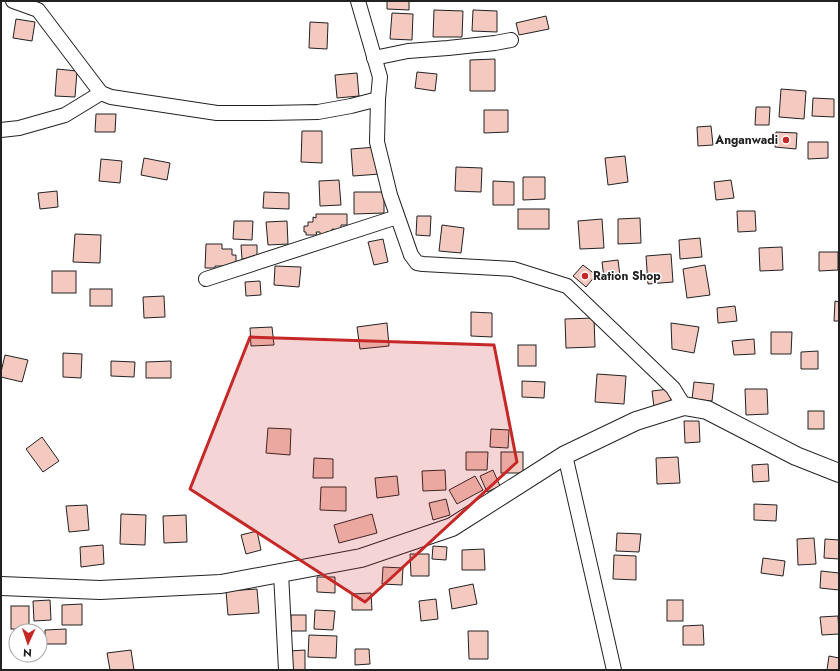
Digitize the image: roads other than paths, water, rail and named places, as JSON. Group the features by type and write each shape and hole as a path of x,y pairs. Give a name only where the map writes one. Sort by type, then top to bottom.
{"main road":[{"path":"1,586 100,590 221,584 361,558 452,527 565,455 636,421 684,406 707,410 796,456 839,472"}],"street":[{"path":"13,1 38,10 101,93 111,97 203,111 268,114 318,112 378,99"},
{"path":"358,1 380,77 377,142 397,217 411,255 417,263 513,269 567,286 673,388 684,406"},
{"path":"374,58 408,51 448,48 511,40"},
{"path":"1,130 19,128 65,115 101,93"},
{"path":"206,279 397,217"},
{"path":"565,455 614,670"},
{"path":"281,573 286,670"}],"place":[{"name":"Anganwadi","path":"786,140"},
{"name":"Ration Shop","path":"585,276"}]}
